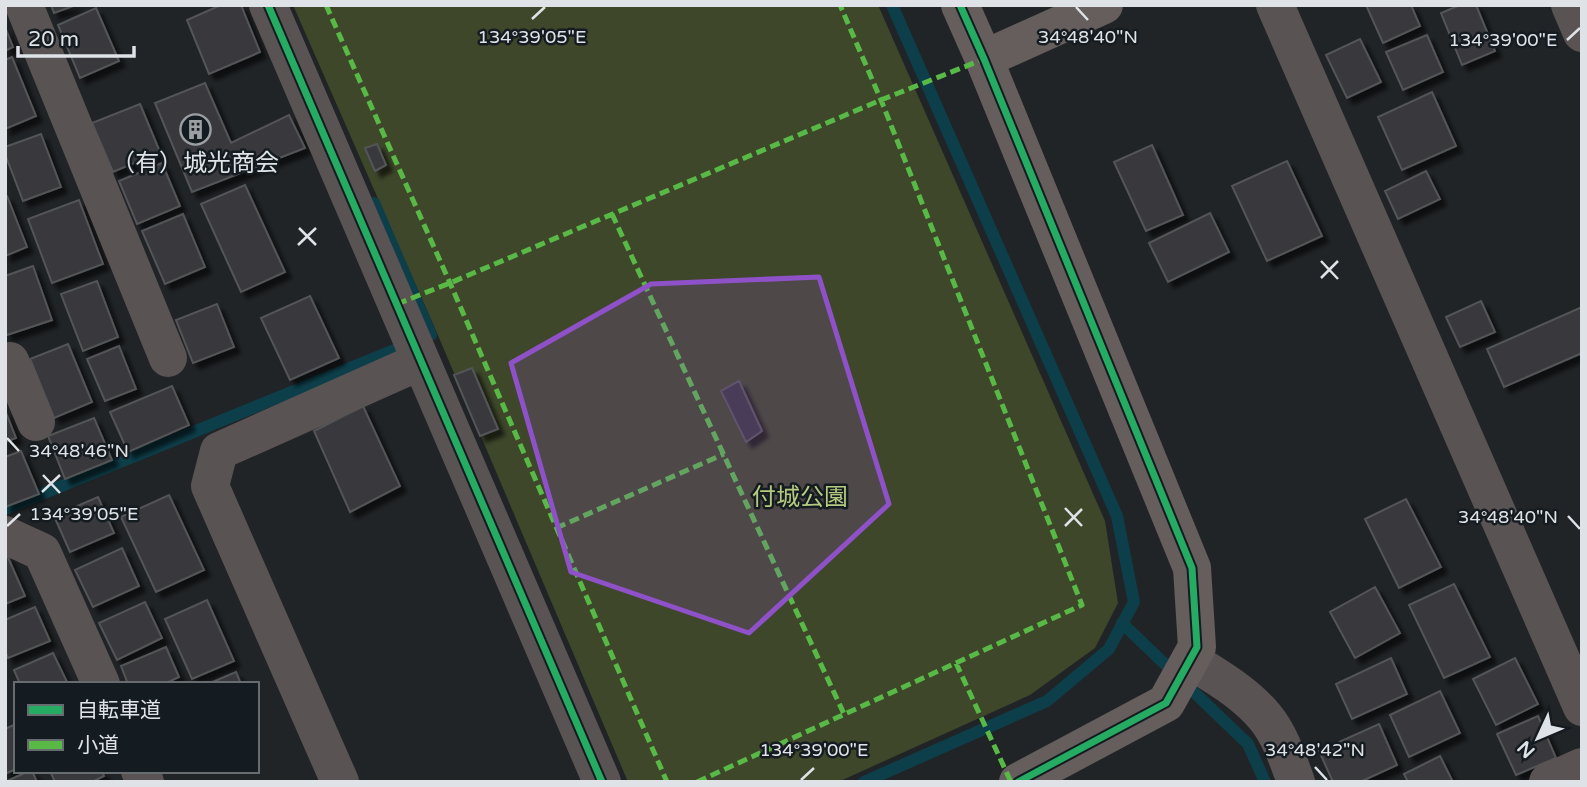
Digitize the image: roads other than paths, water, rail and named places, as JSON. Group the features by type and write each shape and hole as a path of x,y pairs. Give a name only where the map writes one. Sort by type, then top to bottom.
{"street":[{"path":"24,5 168,358"},
{"path":"268,5 602,782"},
{"path":"960,5 1192,568 1197,648 1166,703 1018,782"},
{"path":"984,59 1104,5"},
{"path":"1275,5 1582,708"},
{"path":"1570,5 1582,33"},
{"path":"5,362 10,360 36,422"},
{"path":"340,782 209,486 219,451 421,361"},
{"path":"5,535 41,552 100,682"},
{"path":"1190,660 1236,689 1266,718 1282,747 1296,782"},
{"path":"1549,782 1582,767"}],"waterway":[{"path":"864,782 1047,701 1109,649 1134,602 1117,516 892,5"},
{"path":"5,509 431,335 374,203"},
{"path":"1122,623 1248,744 1265,782"}],"place":[{"name":"（有）城光商会","path":"195,129"}],"park label":[{"name":"付城公園","path":"800,497"}]}
